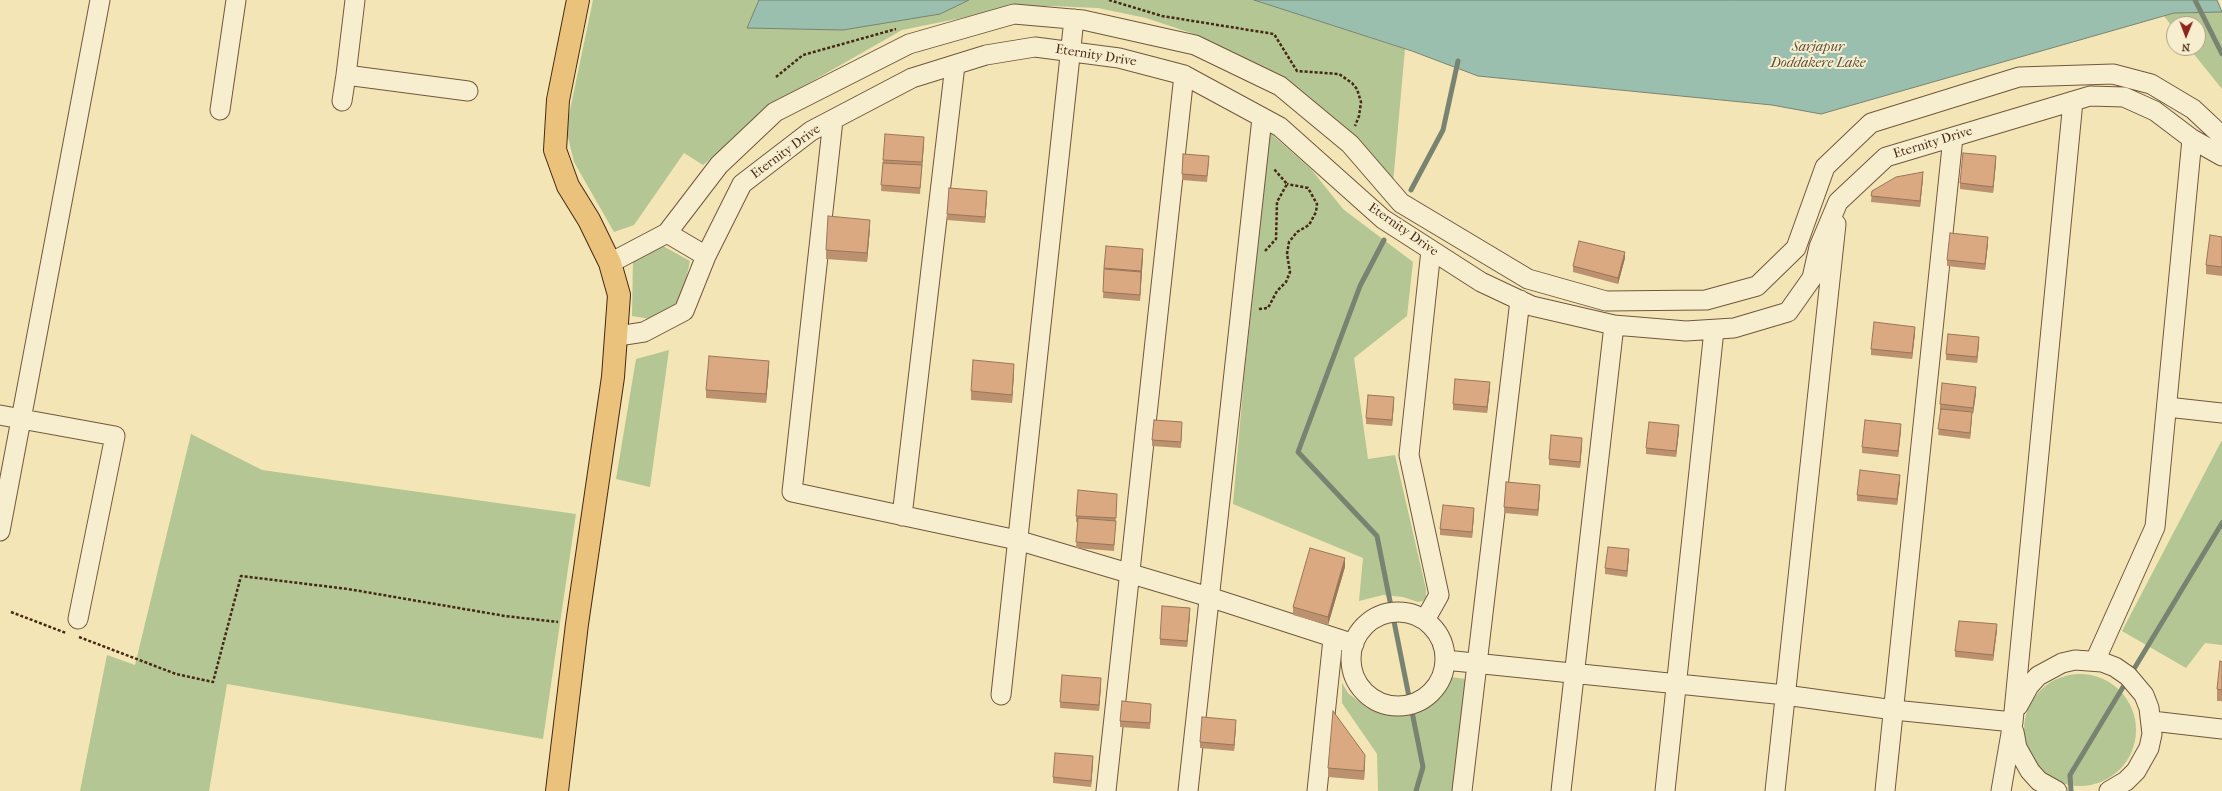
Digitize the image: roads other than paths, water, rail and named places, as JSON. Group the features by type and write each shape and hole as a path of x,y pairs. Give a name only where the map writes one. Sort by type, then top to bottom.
{"main road":[{"path":"557,791 577,624 614,377 618,336 619,295 610,263 589,220 568,186 556,150 558,100 578,0"}],"street":[{"path":"0,531 100,0"},
{"path":"220,110 236,0"},
{"path":"342,101 355,0"},
{"name":"Eternity Drive","path":"610,263 667,233 719,164 775,112 909,44 1014,14 1074,19 1195,45 1280,86 1350,144 1401,203 1528,279 1606,301 1706,300 1757,286 1796,248 1825,167 1871,123 2019,77 2114,74 2151,84 2193,109 2222,136"},
{"path":"1000,695 1074,19"},
{"name":"Eternity Drive","path":"618,336 644,332 684,311 706,256 742,184 811,131 912,78 986,55 1035,47 1120,58 1184,75 1280,127 1383,219 1481,282 1532,306 1614,325 1686,331 1714,330 1734,328 1788,312 1812,278 1819,248 1838,202 1886,157 2090,96 2124,96 2155,110 2192,139 2222,156"},
{"path":"902,516 955,65"},
{"path":"346,75 468,91"},
{"path":"1106,791 1184,75"},
{"path":"2001,791 2013,722 2073,101"},
{"path":"1188,791 1262,118"},
{"path":"833,120 792,492 1017,540 1209,597 1333,639 1354,644"},
{"path":"1885,791 1953,137"},
{"path":"2095,661 2155,527 2192,139"},
{"path":"1775,791 1838,202"},
{"path":"667,233 706,256"},
{"path":"1425,620 1439,595 1409,454 1431,250"},
{"path":"1462,791 1520,300"},
{"path":"1561,791 1614,325"},
{"path":"1664,791 1714,330"},
{"path":"2167,407 2222,413"},
{"path":"0,416 115,436 75,630"},
{"path":"1397,612 1416,615 1425,620 1438,633 1443,643 1445,660 1442,675 1430,693 1411,704 1389,704 1369,695 1356,679 1352,658 1354,644 1363,628 1378,616 1397,612"},
{"path":"1317,791 1333,639"},
{"path":"1445,660 1786,695 1894,710 2013,722"},
{"path":"2058,791 2039,781 2023,760 2017,748 2013,722 2022,697 2038,676 2062,663 2075,660 2095,661 2115,667 2132,680 2149,708 2152,721 2149,748 2144,760 2136,771 2116,789"},
{"path":"2152,721 2222,728"}],"water":[{"path":"759,0 969,0 940,14 843,30 747,28"},
{"name":"Sarjapur Doddakere Lake","path":"1254,0 2217,0 2222,12 2174,13 1821,114 1772,105 1478,76 1412,51"}],"waterway":[{"path":"2195,0 2222,54"},
{"path":"1411,190 1443,130 1458,61"},
{"path":"1384,240 1360,286 1298,452 1377,536 1423,767 1416,791"},
{"path":"2071,791 2070,775 2222,523"}]}
